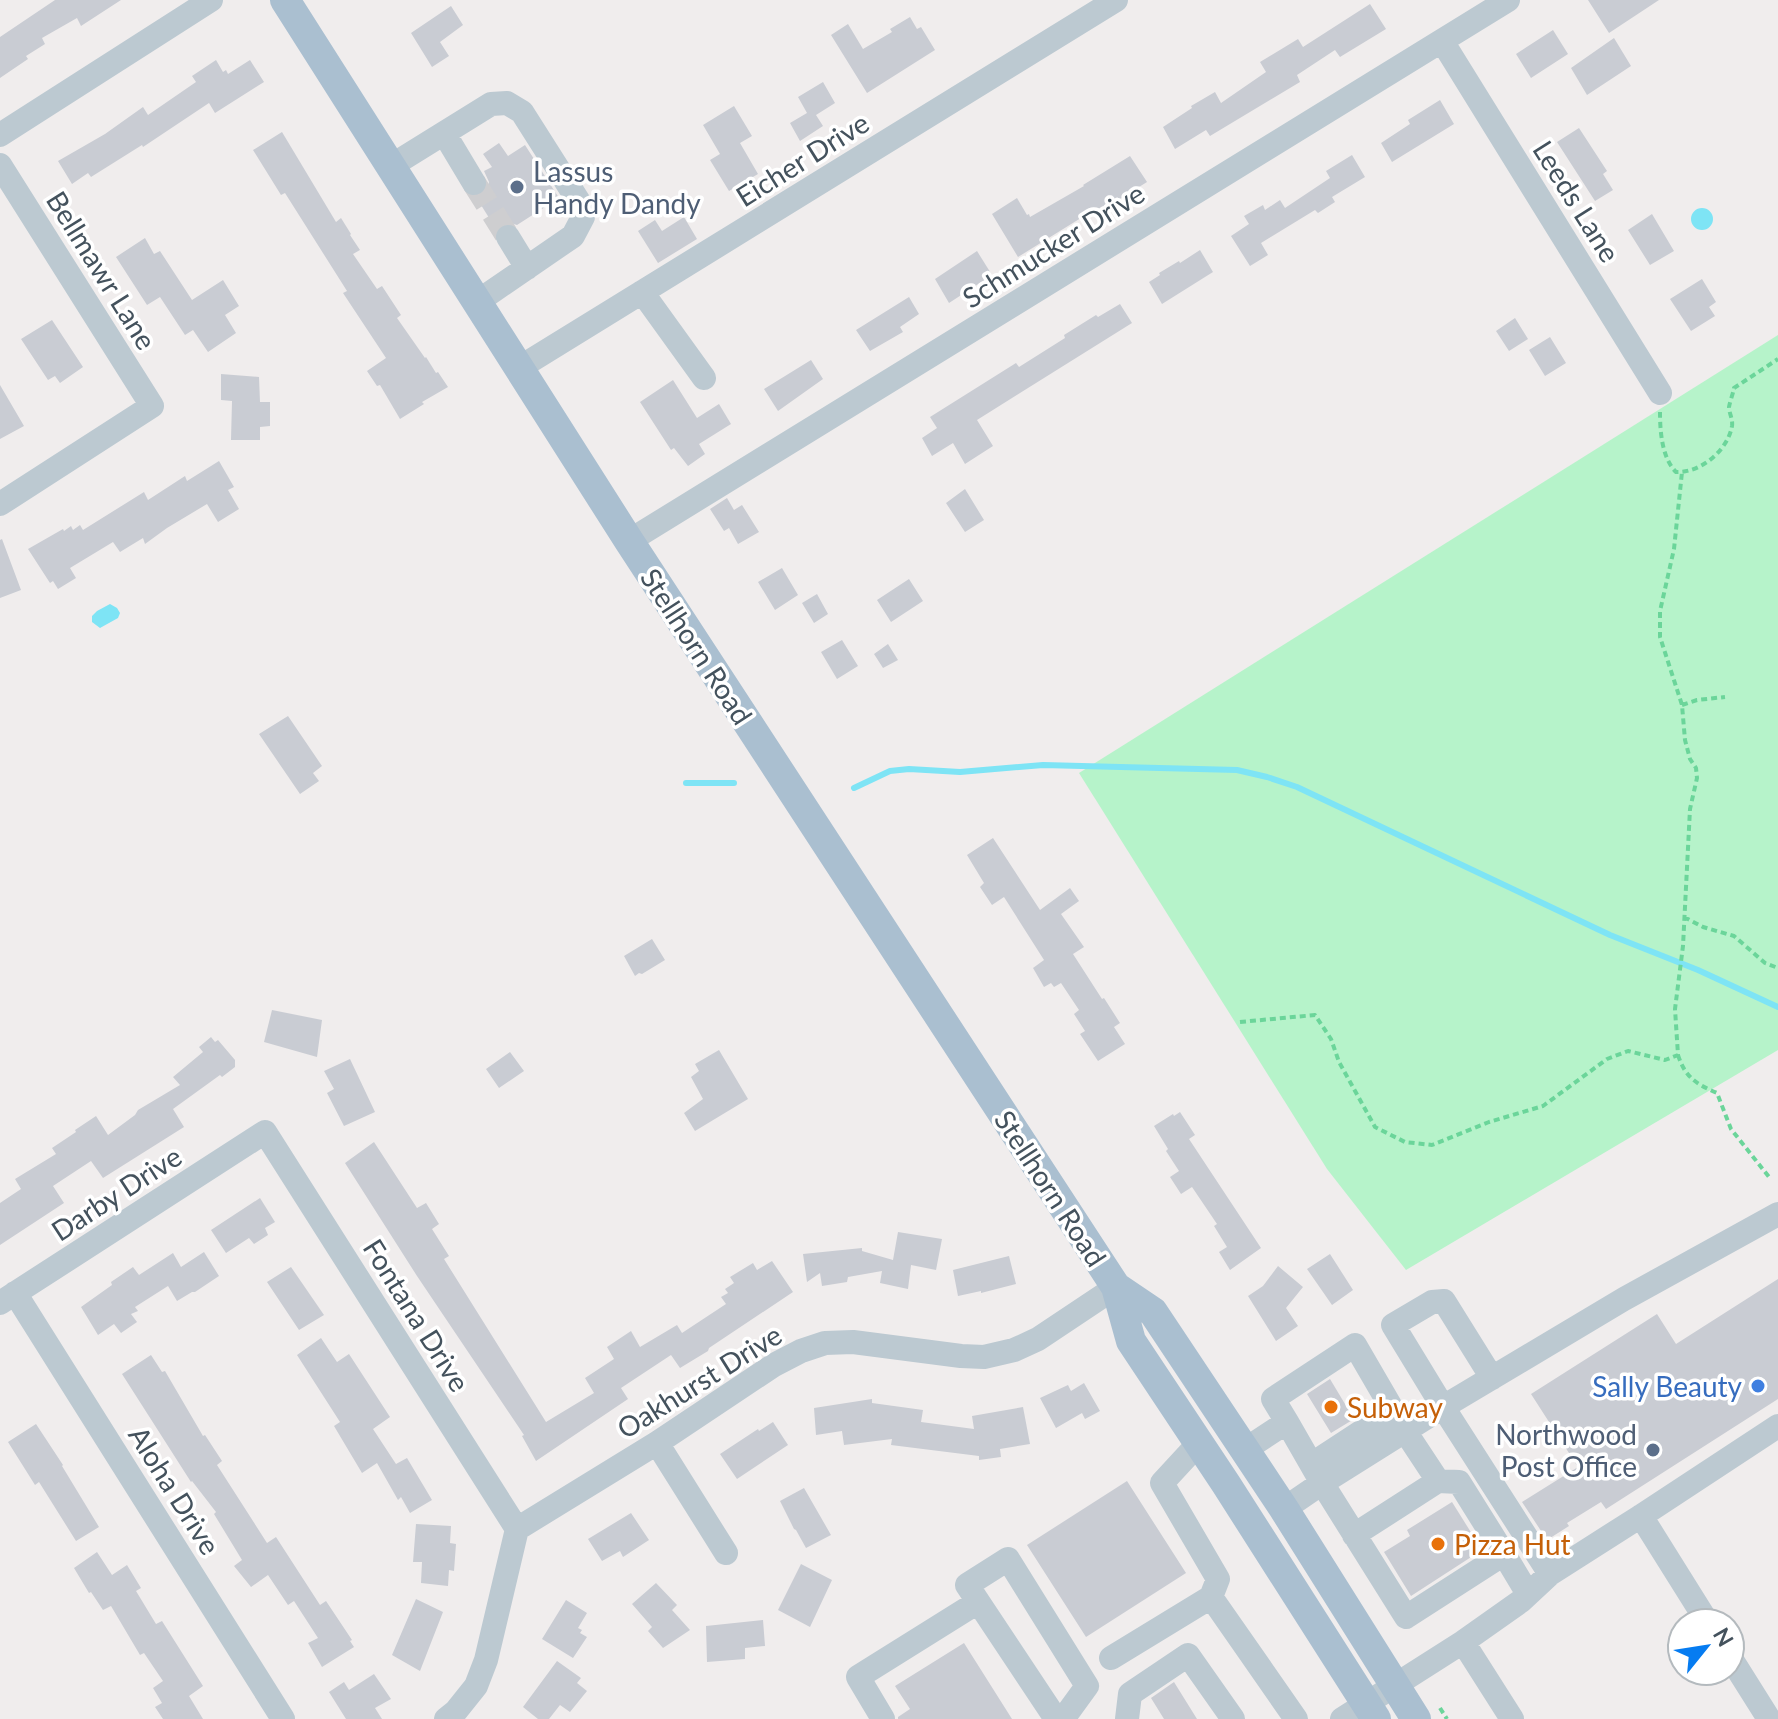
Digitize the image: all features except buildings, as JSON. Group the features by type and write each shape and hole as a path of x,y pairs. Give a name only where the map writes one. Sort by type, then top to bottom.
{"main road":[{"name":"Stellhorn Road","path":"285,0 629,541 1116,1287 1131,1341 1226,1484 1361,1714"},
{"name":"Stellhorn Road","path":"1116,1287 1153,1312 1246,1449 1416,1719"}],"street":[{"path":"0,135 211,0"},
{"name":"Eicher Drive","path":"519,368 1116,0"},
{"name":"Schmucker Drive","path":"629,541 1508,0"},
{"name":"Leeds Lane","path":"1442,41 1660,393"},
{"path":"391,166 491,104 507,103 522,112 581,205 583,217 573,236 477,302"},
{"path":"444,133 474,183"},
{"name":"Bellmawr Lane","path":"0,165 152,406 0,504"},
{"path":"508,237 527,268"},
{"path":"642,292 704,378"},
{"name":"Darby Drive","path":"8,1298 265,1132"},
{"name":"Fontana Drive","path":"265,1132 517,1529"},
{"path":"1284,1509 1317,1474 1399,1421 1443,1407 1624,1299 1778,1214"},
{"name":"Oakhurst Drive","path":"517,1529 657,1443 774,1365 801,1351 825,1343 853,1342 984,1357 1014,1350 1038,1339 1116,1287"},
{"name":"Aloha Drive","path":"8,1298 283,1719"},
{"path":"1492,1378 1444,1301 1432,1302 1393,1325 1550,1574"},
{"path":"1438,1481 1355,1345 1273,1399 1406,1617 1504,1554"},
{"path":"1246,1449 1287,1422"},
{"path":"1361,1714 1395,1685 1521,1601 1550,1574 1778,1426"},
{"path":"657,1443 726,1553"},
{"path":"1111,1658 1211,1597 1218,1579 1162,1483 1198,1444"},
{"path":"1354,1535 1438,1481 1459,1482 1528,1594"},
{"path":"1641,1516 1698,1607"},
{"path":"446,1719 476,1686 486,1660 517,1529"},
{"path":"883,1719 858,1677 973,1594 1008,1559 1087,1686 1063,1719"},
{"path":"973,1594 1056,1719"},
{"path":"1211,1597 1296,1719"},
{"path":"1463,1642 1512,1719"},
{"path":"1127,1719 1130,1694 1188,1655 1233,1719"},
{"path":"1746,1682 1769,1719"}],"path":[{"path":"1660,423 1668,464 1676,472 1707,463 1725,446 1732,427 1729,409 1734,388 1778,359"},
{"path":"1682,472 1674,549 1660,611 1660,637 1682,705 1685,740 1697,778 1690,809 1683,946 1675,1009 1678,1055 1683,1069 1692,1079 1717,1093 1731,1129 1769,1177"},
{"path":"1682,705 1725,697"},
{"path":"1684,917 1703,927 1734,936 1765,963 1778,968"},
{"path":"1240,1022 1315,1015 1331,1039 1339,1062 1375,1127 1405,1142 1432,1145 1489,1122 1543,1106 1607,1059 1628,1051 1665,1060 1678,1055"}],"green space":[{"path":"1778,335 1778,1050 1406,1270 1327,1169 1079,773"}],"water":[{"path":"1702,208 1710,211 1713,219 1710,227 1702,230 1694,227 1691,219 1694,211"},
{"path":"110,604 120,613 118,618 100,628 92,622 92,616"}],"waterway":[{"path":"854,788 890,771 960,772 1043,765 1237,770 1267,777 1297,787 1610,935 1698,970 1778,1007"},
{"path":"686,783 734,783"}],"tunnel":[{"path":"474,183 508,237"}],"place":[{"name":"Lassus Handy Dandy","path":"517,187"},
{"name":"Sally Beauty","path":"1758,1386"},
{"name":"Subway","path":"1331,1407"},
{"name":"Northwood Post Office","path":"1653,1450"},
{"name":"Pizza Hut","path":"1438,1544"}]}
